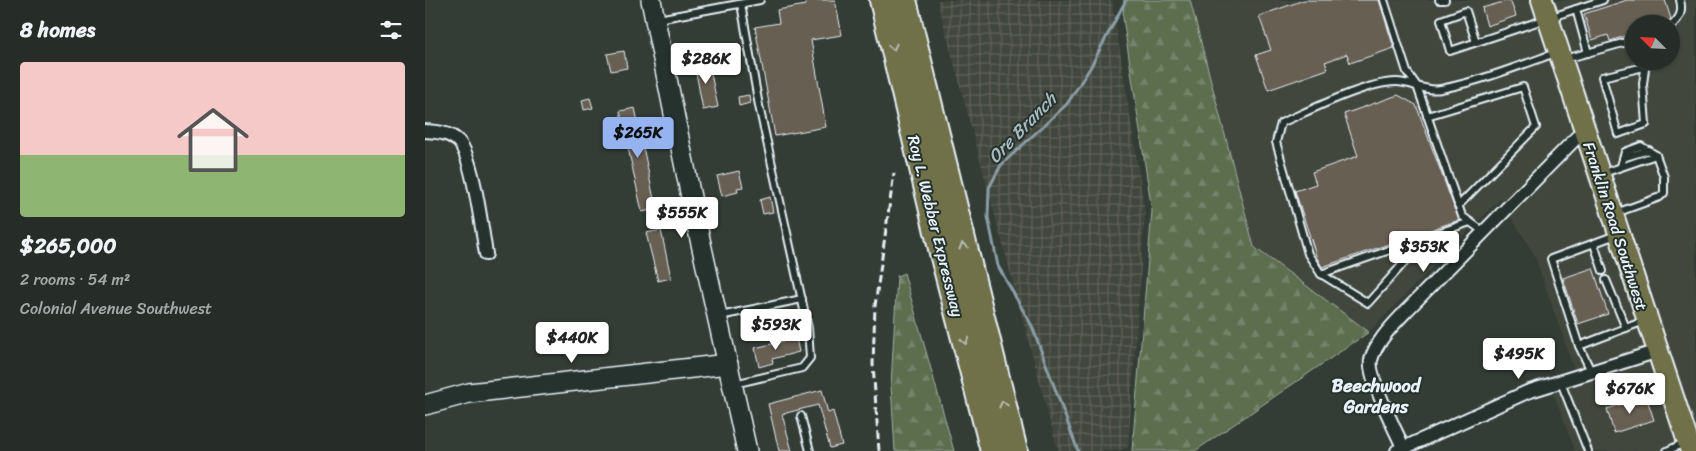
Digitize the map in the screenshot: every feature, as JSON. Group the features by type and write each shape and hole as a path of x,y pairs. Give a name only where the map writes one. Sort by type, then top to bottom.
{"highway":[{"name":"Roy L. Webber Expressway","path":"881,0 943,257 993,451"},
{"name":"Roy L. Webber Expressway","path":"904,0 1015,451"}],"main road":[{"path":"651,0 716,317 747,451"},
{"name":"Franklin Road Southwest","path":"1545,9 1689,446"},
{"path":"425,405 469,393 728,364"}],"street":[{"path":"1585,129 1392,327 1372,355 1370,372 1402,450 1527,392 1658,350"},
{"path":"425,131 450,135 462,145 469,162 486,254"}],"lane":[{"path":"654,20 760,0"},
{"path":"1384,0 1407,72 1417,86 1462,216 1484,232"},
{"path":"1439,0 1445,0"},
{"path":"1476,42 1466,12 1441,20 1450,51 1476,42 1545,9 1575,9 1603,0"},
{"path":"1680,0 1683,9 1680,15"},
{"path":"733,384 802,368 810,358 810,344 759,106 741,4"},
{"path":"1575,9 1589,53"},
{"path":"1427,237 1369,303 1321,274 1309,254 1276,142 1281,123 1332,101 1385,83 1397,82 1439,89 1560,56 1589,53 1625,43"},
{"path":"1645,64 1643,84 1646,124 1618,134 1601,77 1645,64"},
{"path":"1427,116 1523,87 1536,127 1458,206"},
{"path":"1613,214 1647,202 1664,193 1664,177 1656,155 1649,150 1641,146 1625,152 1621,166"},
{"path":"1600,174 1656,155"},
{"path":"1321,274 1470,222"},
{"path":"1591,371 1579,346 1551,259 1619,234"},
{"path":"1594,244 1603,271"},
{"path":"1606,280 1625,328"},
{"path":"716,317 801,299"},
{"path":"1579,346 1647,320"},
{"path":"1560,380 1588,451"},
{"path":"801,416 810,451"},
{"path":"1667,451 1689,446"}],"shaded area":[{"path":"937,0 1112,0 1145,212 1128,448 1117,451 1058,451"},
{"path":"1190,0 1696,0 1696,451 1575,451 1553,392 1579,384 1534,254 1500,199 1369,332 1254,247"}],"green space":[{"path":"1124,0 1190,0 1254,247 1369,332 1195,451 1132,451 1152,211 1123,18"},
{"path":"904,273 954,451 895,451 891,386 897,276"}],"building":[{"path":"805,0 835,0 842,35 811,40 826,127 775,136 755,27 779,23 777,10 806,5"},
{"path":"1304,0 1379,0 1394,48 1350,63 1347,54 1325,62 1328,69 1268,90 1256,55 1271,50 1259,16"},
{"path":"1510,0 1516,16 1487,26 1482,8"},
{"path":"1627,0 1665,0 1670,15 1625,15 1625,36 1610,41 1608,35 1592,40 1584,14"},
{"path":"624,51 627,68 611,71 607,54"},
{"path":"708,59 718,107 703,110 694,62"},
{"path":"749,95 750,103 739,106 738,97"},
{"path":"1398,95 1416,105 1459,220 1322,267 1317,258 1295,191 1316,184 1312,172 1358,156 1344,114"},
{"path":"590,98 593,108 584,110 582,100"},
{"path":"635,108 656,209 642,212 620,111"},
{"path":"739,171 743,187 737,188 738,192 722,196 717,176"},
{"path":"770,197 773,212 763,214 760,200"},
{"path":"661,230 671,278 658,281 646,233"},
{"path":"1593,268 1608,314 1578,324 1563,278"},
{"path":"796,338 799,352 772,359 773,363 759,367 755,348"},
{"path":"822,390 828,413 833,411 842,445 830,448 818,405 782,414 792,451 779,451 768,404"},
{"path":"1646,396 1654,420 1614,433 1607,409"}],"waterway":[{"name":"Ore Branch","path":"1078,451 1032,326 998,266 988,217 989,188 1001,165 1067,104 1090,68 1126,0"}],"railway":[{"path":"879,451 873,364 875,306 894,173"}],"district":[{"name":"Beechwood Gardens","path":"1376,396"}]}
